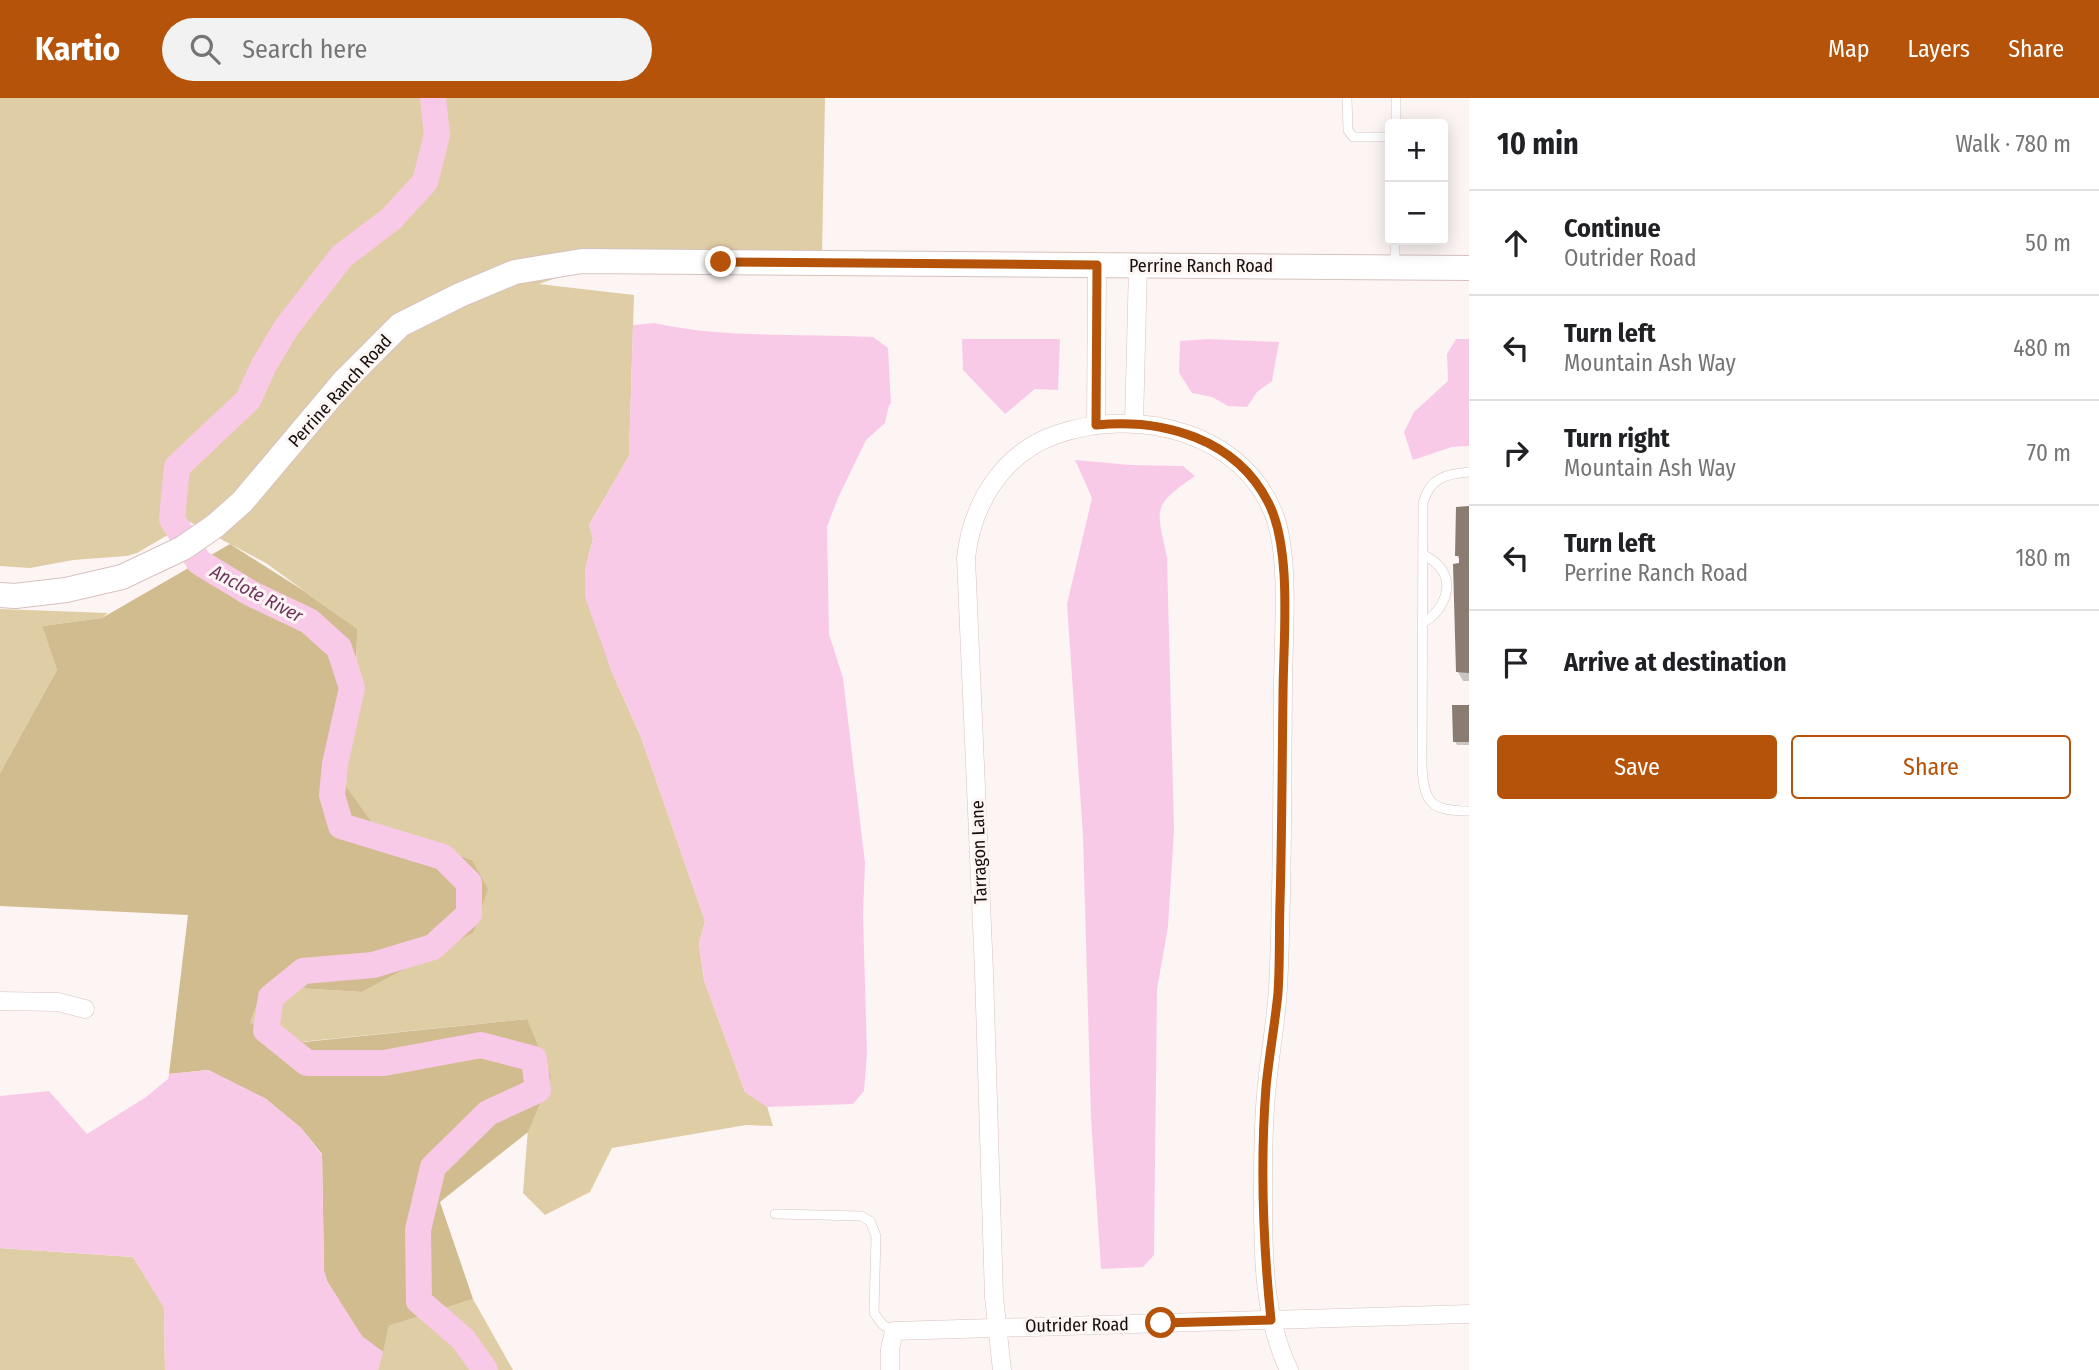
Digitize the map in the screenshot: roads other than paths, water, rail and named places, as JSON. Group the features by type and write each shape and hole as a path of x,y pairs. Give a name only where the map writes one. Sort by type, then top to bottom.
{"street":[{"name":"Perrine Ranch Road","path":"0,595 15,596 66,590 122,577 183,548 215,526 242,502 344,381 400,325 460,295 515,272 582,261 1469,268"},
{"path":"1096,425 1097,265"},
{"path":"1126,423 1138,266"},
{"name":"Tarragon Lane","path":"1002,1370 994,1297 984,958 966,558 971,529 982,499 1004,469 1039,442 1067,431 1126,423 1191,434 1231,456 1253,478 1269,503 1280,533 1284,619 1278,991 1266,1087 1263,1224 1271,1320 1289,1370"},
{"path":"0,1001 58,1002 85,1009"},
{"name":"Outrider Road","path":"894,1331 1469,1314"},
{"path":"890,1370 890,1349 894,1331"}],"lane":[{"path":"1347,98 1348,131 1353,137 1385,137"},
{"path":"1396,98 1396,119"},
{"path":"1395,245 1395,268"},
{"path":"1469,472 1449,474 1435,481 1426,491 1423,503 1423,786 1428,799 1436,808 1469,811"},
{"path":"1423,554 1438,565 1443,573 1446,593 1440,610 1423,623"},
{"path":"775,1214 861,1216 870,1221 876,1236 874,1313 883,1325 894,1331"}],"waterway":[{"name":"Anclote River","path":"433,98 437,135 425,182 391,219 342,256 286,328 264,365 248,400 177,467 172,519 199,562 252,594 309,621 339,648 352,688 335,764 332,795 341,826 443,857 469,883 469,914 433,947 373,965 303,971 271,997 266,1030 307,1063 384,1063 481,1045 534,1059 538,1090 488,1113 433,1167 418,1230 419,1301 463,1339 485,1370"}]}
